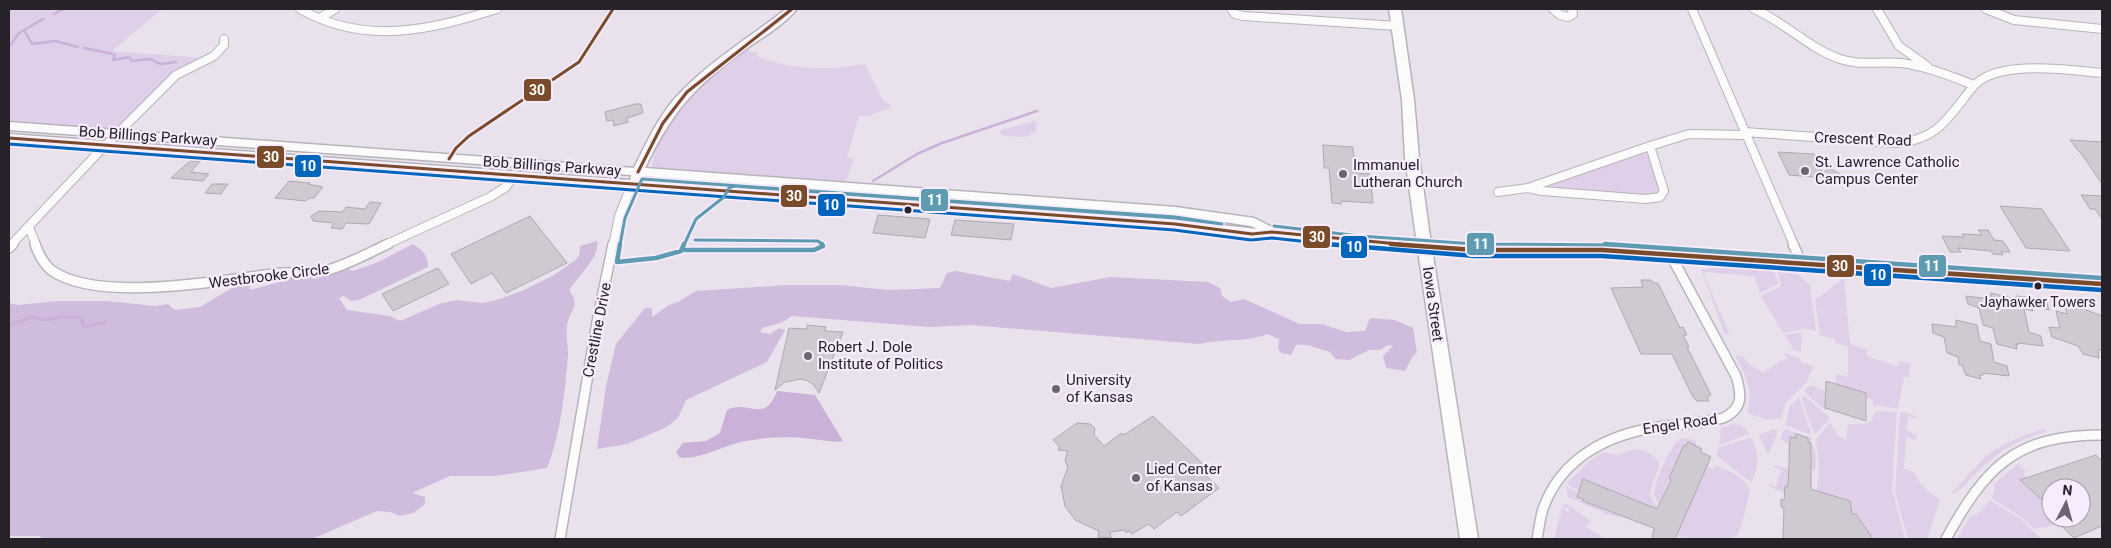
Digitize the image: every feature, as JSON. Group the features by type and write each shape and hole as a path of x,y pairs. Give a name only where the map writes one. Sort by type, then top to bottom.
{"highway":[{"name":"Iowa Street","path":"1395,9 1408,100 1412,157 1424,247 1470,539"}],"main road":[{"name":"Crestline Drive","path":"632,184 662,123 687,92 792,9"},
{"name":"Bob Billings Parkway","path":"9,126 1176,211 1254,222 1272,232"},
{"name":"Bob Billings Parkway","path":"9,138 1175,224 1252,234 1272,232 1333,240 1424,247 1491,251 1602,250 1801,262 2102,284"}],"street":[{"path":"300,9 320,18 365,31 386,33 410,33 439,27 497,9"},
{"path":"320,18 335,9"},
{"path":"1231,9 1235,14 1243,16 1398,26"},
{"path":"1553,9 1560,15 1568,17 1572,16 1572,9"},
{"path":"1692,9 1801,262"},
{"path":"1754,9 1777,19 1818,48 1835,57 1860,64 1887,62 1931,69 1974,86"},
{"path":"1878,9 1899,46 1931,69"},
{"path":"1986,9 2015,21 2087,26 2102,29"},
{"path":"9,248 176,75 214,56 224,45 224,40"},
{"path":"1887,62 1896,55 1899,46"},
{"name":"Crescent Road","path":"1528,188 1546,180 1689,134 1745,134 1898,142 1919,140 1930,136 1938,130 1974,86 1985,76 2010,71 2102,73"},
{"path":"1498,192 1528,188 1646,199 1660,197 1664,191 1663,185 1650,146"},
{"name":"Westbrooke Circle","path":"28,227 39,255 50,269 66,278 107,287 170,287 278,273 326,271 356,260 490,197 506,187 514,175"},
{"path":"1546,180 1552,189 1558,192"},
{"name":"Crestline Drive","path":"560,539 597,322 619,216 632,184"},
{"name":"Engel Road","path":"1537,539 1543,510 1553,487 1572,463 1595,445 1636,430 1726,417 1738,408 1740,389 1736,376 1670,254"},
{"path":"1946,539 1971,498 2005,459 2035,442 2050,438 2084,434 2102,435"}],"shaded area":[{"path":"10,9 162,9 112,51 203,58 170,75 125,122 114,129 9,122"},
{"path":"746,50 759,53 756,56 769,61 796,67 837,68 865,64 882,99 891,108 867,116 859,116 847,157 854,159 846,181 838,183 657,170 652,166 661,136 678,110 700,86"},
{"path":"1034,121 1037,124 1036,132 1026,137 1004,136 1000,134 1001,130"},
{"path":"1642,152 1650,157 1660,188 1658,194 1651,196 1556,189 1551,185 1551,183"},
{"path":"597,241 597,247 592,260 569,290 575,303 567,324 568,355 564,398 556,441 547,468 495,476 450,476 412,493 425,497 425,504 413,513 400,516 390,512 377,511 312,539 42,539 40,536 9,536 9,303 18,305 58,301 107,301 155,306 168,304 175,310 200,307 237,285 249,284 250,290 293,278 317,279 348,269 353,271 376,263 413,244 424,253 428,267 359,300 351,301 343,296 339,298 347,310 390,316 400,321 439,304 456,300 483,303 524,290 554,275 574,261 579,256 580,246"},
{"path":"1713,265 1775,271 1778,284 1760,293 1754,276 1705,272 1704,275 1729,333 1725,335 1701,269 1708,269"},
{"path":"956,271 1010,281 1013,274 1051,288 1111,277 1208,282 1220,288 1222,296 1231,302 1244,299 1300,324 1322,324 1346,332 1365,331 1370,318 1395,320 1413,328 1417,353 1414,354 1405,371 1386,368 1383,356 1393,346 1388,345 1380,350 1369,350 1349,360 1335,359 1330,352 1304,345 1296,345 1291,355 1281,353 1278,349 1279,339 1267,334 1251,339 1200,344 971,325 929,327 792,316 781,323 762,328 760,332 770,334 779,328 785,330 767,362 686,400 678,418 665,428 627,444 597,449 606,386 616,344 645,308 652,308 652,317 669,305 696,291 787,285 840,285 888,290 940,288 947,273"},
{"path":"1778,272 1797,274 1810,285 1816,331 1805,329 1783,333 1761,296 1781,286"},
{"path":"1844,278 1850,344 1867,350 1867,356 1899,367 1899,361 1910,364 1909,378 1904,377 1898,409 1873,405 1873,400 1866,398 1866,393 1836,384 1836,374 1848,377 1848,346 1836,343 1835,339 1820,335 1815,300"},
{"path":"1802,332 1800,334 1802,336 1801,352 1788,349 1794,349 1784,335"},
{"path":"1784,353 1800,358 1801,362 1812,366 1815,364 1806,383 1786,403 1781,418 1768,420 1749,414 1747,412 1750,397 1749,390 1742,368 1735,355 1744,357 1748,363 1763,373 1782,360 1788,359"},
{"path":"1810,385 1825,391 1825,408 1830,409 1825,410 1806,394 1804,390"},
{"path":"777,391 815,395 843,441 831,442 796,437 779,437 746,441 694,457 679,457 676,452 683,443 706,441 720,433 727,410 735,407 761,409 767,407"},
{"path":"1802,396 1805,396 1830,418 1815,434 1803,404"},
{"path":"1799,398 1810,434 1785,425 1790,406"},
{"path":"1878,411 1897,412 1892,488 1905,539 1873,539 1857,514 1851,513 1849,501 1817,491 1819,465 1816,439 1830,423 1840,437 1846,439 1848,424 1864,424 1872,420 1874,414"},
{"path":"1902,412 1917,416 1915,418 1908,416 1906,430 1917,435 1916,440 1906,437 1904,468 1914,472 1921,485 1940,500 1927,539 1908,539 1895,492 1900,414"},
{"path":"1733,424 1743,426 1749,434 1719,445 1721,428"},
{"path":"1774,429 1778,431 1768,455 1759,435"},
{"path":"1785,429 1812,438 1810,442 1812,445 1808,442 1808,438 1796,435 1796,438 1790,437 1790,454 1788,454 1788,444 1780,439"},
{"path":"2045,429 2047,432 2026,438 1999,454 1971,477 1961,489 1951,494 1986,456 2005,444 2027,434"},
{"path":"1683,438 1696,441 1696,447 1684,445 1659,504 1654,495 1660,472 1673,446"},
{"path":"1749,438 1752,439 1757,455 1756,472 1751,482 1717,456 1718,448"},
{"path":"1812,445 1816,459 1815,471 1811,469"},
{"path":"1633,449 1648,452 1659,462 1659,468 1651,490 1653,501 1658,506 1657,509 1584,479 1579,491 1567,484 1587,463 1603,452 1617,455"},
{"path":"2018,464 2026,472 2023,473 2027,478 2021,480 2041,499 2041,528 2034,529 2021,517 1991,498 1994,493 1994,484"},
{"path":"1715,465 1745,481 1750,490 1743,520 1737,535 1727,539 1699,539 1677,536 1706,466 1713,469 1713,473"},
{"path":"1773,465 1789,469 1788,487 1785,486 1784,493 1767,485 1776,487 1781,470"},
{"path":"1566,486 1578,493 1583,501 1650,528 1627,519 1606,514 1568,497"},
{"path":"1990,500 2022,520 2041,539 1957,539 1970,517 1980,512"},
{"path":"1565,503 1591,521 1587,526 1584,526 1606,539 1554,539 1562,507 1568,512 1570,510 1563,506"}],"building":[{"path":"641,104 643,113 627,118 628,122 614,126 613,120 607,121 605,112"},
{"path":"2070,140 2102,142 2102,184 2085,159"},
{"name":"Immanuel Lutheran Church","path":"1323,145 1353,147 1355,173 1370,174 1373,203 1341,201 1341,204 1332,203 1329,168 1324,168"},
{"name":"St. Lawrence Catholic Campus Center","path":"1778,152 1814,154 1823,173 1829,168 1845,177 1837,185 1825,178 1789,175"},
{"path":"190,161 200,161 191,172 209,174 203,181 171,178"},
{"path":"289,181 310,183 308,184 323,187 314,198 309,198 306,201 275,198"},
{"path":"212,184 228,184 221,194 205,193"},
{"path":"2081,195 2102,196 2102,219 2095,209 2090,209"},
{"path":"370,202 381,203 369,224 346,223 342,229 331,228 334,223 313,221 311,216 319,211 342,212 346,207 365,209"},
{"path":"2000,206 2042,209 2070,251 2026,248"},
{"path":"878,215 930,219 925,238 873,233"},
{"path":"530,216 567,263 506,293 492,273 471,284 451,254"},
{"path":"955,220 1014,224 1011,240 951,235"},
{"path":"1978,230 1988,230 1994,240 2003,241 2010,252 2001,252 2003,255 1993,254 1991,251 1958,248 1961,252 1950,252 1942,236 1964,237 1962,234 1982,235"},
{"path":"438,268 449,284 393,311 382,294"},
{"path":"1641,280 1651,280 1653,283 1658,283 1680,328 1683,327 1687,335 1683,335 1689,347 1687,347 1711,395 1707,397 1709,401 1697,401 1693,397 1672,354 1641,354 1611,288 1643,287"},
{"path":"1991,293 2016,299 2016,296 2046,299 2049,310 2034,306 2035,309 2032,308 2033,311 2024,309 2029,332 2041,336 2043,346 2018,343 2018,345 2016,344 2017,349 1997,344 1993,328 1983,325 1979,308 1968,304 1966,296 1990,299"},
{"path":"2069,300 2083,303 2086,310 2102,316 2102,350 2098,350 2099,358 2083,354 2078,346 2052,337 2049,327 2060,328 2056,311 2067,314 2065,306 2068,307"},
{"path":"1956,320 1977,325 1980,341 1991,344 1994,362 2007,366 2009,376 1983,373 1983,375 1980,375 1981,379 1966,375 1962,365 1959,365 1958,357 1947,353 1944,337 1933,333 1932,324 1956,327"},
{"name":"Robert J. Dole Institute of Politics","path":"807,325 826,327 825,331 843,332 819,393 813,384 801,379 785,382 775,390 789,328 807,329"},
{"path":"1826,381 1866,393 1866,421 1825,408"},
{"name":"Lied Center of Kansas","path":"1153,416 1202,463 1197,467 1219,488 1181,516 1177,512 1154,529 1149,524 1132,534 1130,531 1126,533 1125,530 1110,532 1111,538 1098,537 1099,531 1075,520 1065,506 1061,486 1068,467 1065,460 1068,451 1058,450 1059,446 1053,440 1077,423 1090,424 1095,428 1094,435 1104,446 1122,433 1124,435"},
{"path":"1796,434 1808,438 1808,442 1811,443 1811,489 1850,501 1852,514 1856,514 1873,539 1783,539 1784,508 1781,507 1781,499 1784,500 1785,486 1788,487 1790,437 1796,438"},
{"path":"1688,442 1702,449 1701,452 1711,457 1675,539 1652,539 1654,528 1577,497 1583,479 1657,509 1671,480 1669,478 1684,445 1686,446"},
{"path":"2096,455 2102,461 2102,526 2074,538 2063,528 2091,528 2091,478 2041,478 2041,499 2020,480"}],"waterway":[{"path":"54,14 64,9"},
{"path":"24,30 43,19"},
{"path":"9,47 19,33 24,30"},
{"path":"24,30 32,44 55,41 78,47"},
{"path":"84,48 113,54 115,55 113,60 129,57 132,61 150,59 160,64 176,62"},
{"path":"873,181 917,154 942,143 1037,111"},
{"path":"9,325 33,317 45,320 62,317 81,317 84,327 106,322"}],"transit line":[{"name":"30","path":"449,159 456,148 469,136 579,62 613,9"},
{"name":"30","path":"638,172 663,123 687,92 792,9"},
{"name":"30","path":"9,138 1175,224 1252,234 1272,232 1359,242 1475,250 1602,250 2102,284"},
{"name":"10","path":"9,144 1174,230 1251,240 1272,238 1359,248 1475,256 1602,256 2102,290"},
{"name":"11","path":"642,179 1175,217 1222,224 1175,218 734,186 729,188 724,197 696,219 681,251 656,258 617,262 625,218 642,179"},
{"name":"11","path":"1274,226 1360,236 1475,244 1602,244 2102,278"},
{"name":"11","path":"685,250 814,250 823,246 818,241 695,240"}],"place":[{"name":"St. Lawrence Catholic Campus Center","path":"1805,171"},
{"name":"Immanuel Lutheran Church","path":"1343,174"},
{"name":"Jayhawker Towers","path":"2038,286"},
{"name":"Robert J. Dole Institute of Politics","path":"808,356"},
{"name":"University of Kansas","path":"1056,389"},
{"name":"Lied Center of Kansas","path":"1136,478"}]}
